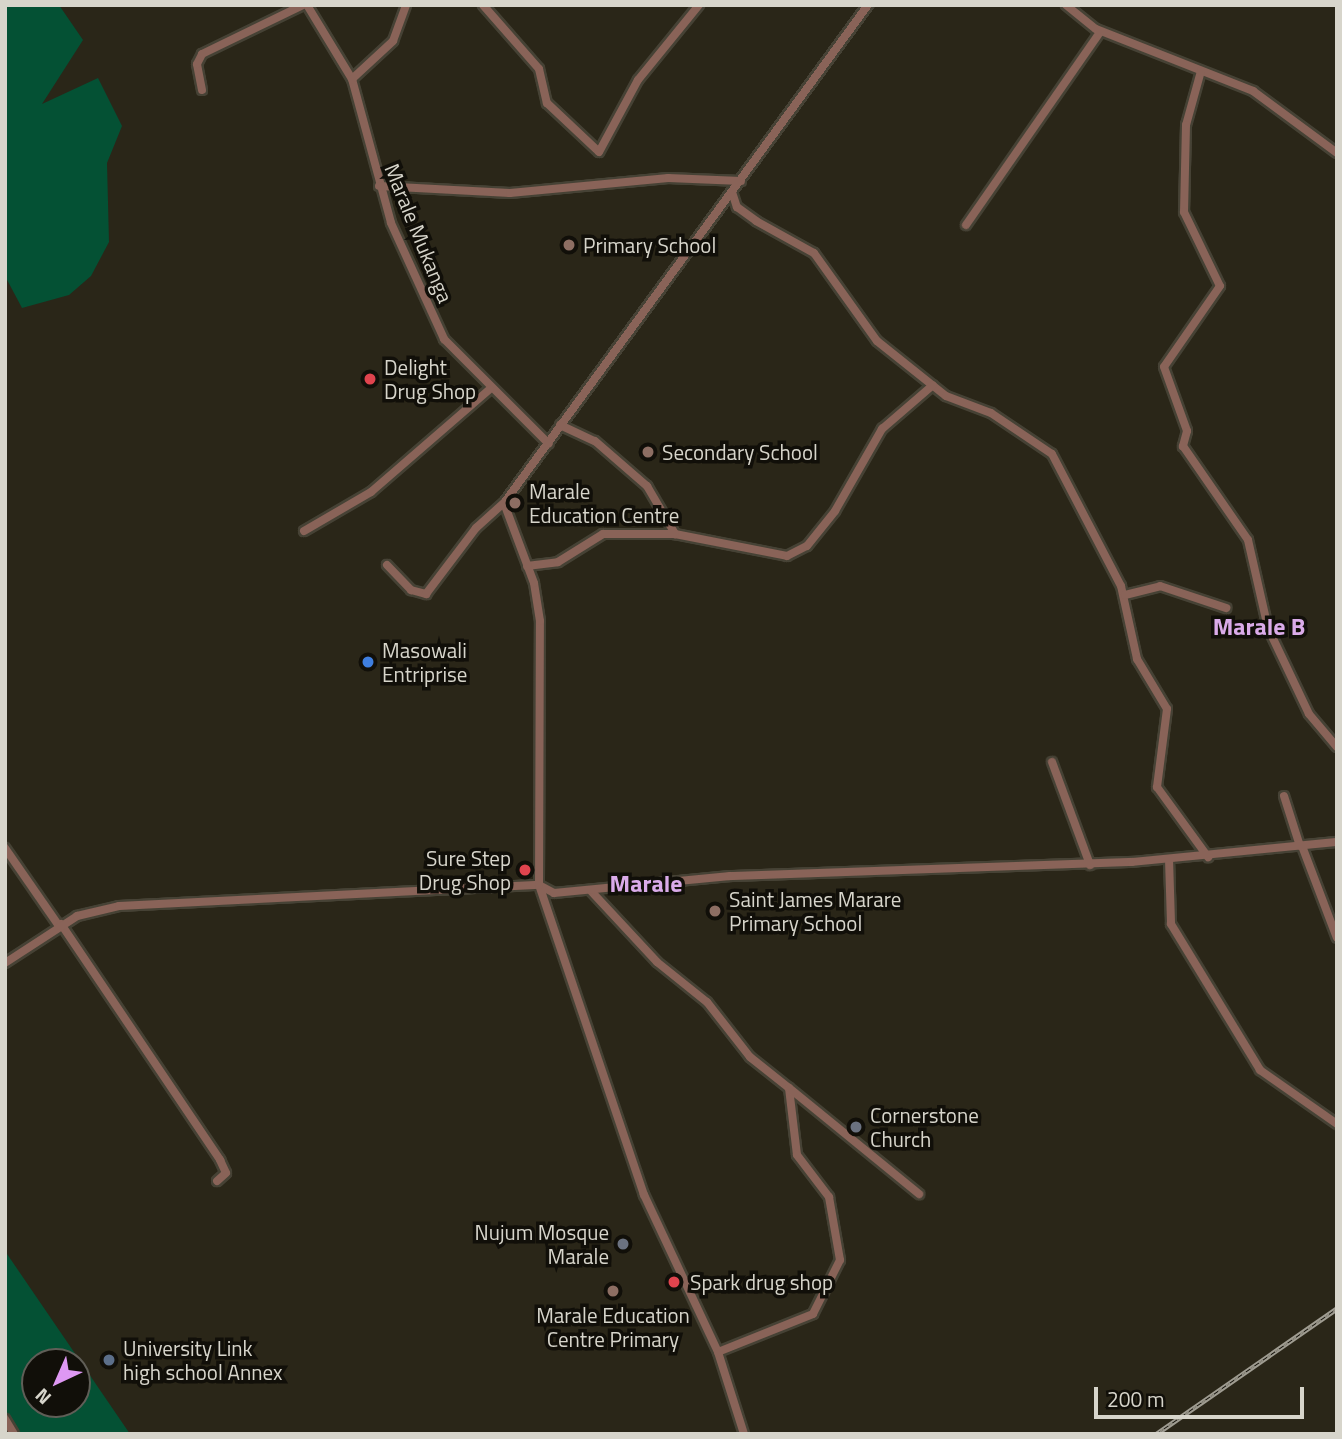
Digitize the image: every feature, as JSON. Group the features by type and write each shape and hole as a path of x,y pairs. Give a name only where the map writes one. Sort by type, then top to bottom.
{"street":[{"name":"Marale Mukanga","path":"305,5 352,79 379,186 444,339 489,389 549,444"},
{"path":"202,90 197,64 202,54 305,5"},
{"path":"352,79 393,41 406,5"},
{"path":"483,5 539,69 547,103 599,152 638,80 699,5"},
{"path":"387,565 411,590 426,594 476,528 505,503 868,5"},
{"path":"1066,5 1100,32 1276,104 1337,153"},
{"path":"966,225 1100,32"},
{"path":"1200,71 1186,125 1184,212 1220,286 1164,367 1187,431 1183,446 1248,540 1268,628 1309,714 1337,747"},
{"path":"379,186 510,193 668,178 741,181"},
{"path":"732,192 737,206 756,221 814,253 877,341 933,385 1048,449 1125,595 1137,659 1169,715 1157,787 1208,856"},
{"path":"527,566 563,559 599,535 676,534 780,556 799,552 841,505 882,429 933,385"},
{"path":"304,531 371,492 489,389"},
{"path":"560,425 595,441 647,486 676,534"},
{"path":"505,503 527,566 540,621 538,885 644,1195 718,1352 744,1434"},
{"path":"1125,595 1162,587 1226,608"},
{"path":"1052,762 1090,865"},
{"path":"1284,796 1337,938"},
{"path":"5,964 60,925 119,906 538,885 554,893 730,876 1090,865 1337,842"},
{"path":"5,848 220,1160 226,1173 217,1181"},
{"path":"1169,859 1174,932 1260,1070 1337,1124"},
{"path":"591,891 657,962 707,1002 750,1056 919,1194"},
{"path":"718,1352 804,1321 840,1260 823,1182 793,1143 789,1087"},
{"path":"5,1419 14,1434"}],"green space":[{"path":"5,5 59,5 83,40 42,104 98,78 122,126 107,163 109,242 91,276 69,295 22,308 5,276"},
{"path":"5,1251 71,1348 21,1348 21,1418 91,1418 91,1377 130,1434 5,1434"}],"railway":[{"path":"1156,1434 1337,1308"}],"place":[{"name":"Primary School","path":"569,245"},
{"name":"Delight Drug Shop","path":"370,379"},
{"name":"Secondary School","path":"648,452"},
{"name":"Marale Education Centre","path":"515,503"},
{"name":"Masowali Entriprise","path":"368,662"},
{"name":"Sure Step Drug Shop","path":"525,870"},
{"name":"Saint James Marare Primary School","path":"715,911"},
{"name":"Cornerstone Church","path":"856,1127"},
{"name":"Nujum Mosque Marale","path":"623,1244"},
{"name":"Spark drug shop","path":"674,1282"},
{"name":"Marale Education Centre Primary","path":"613,1291"},
{"name":"University Link high school Annex","path":"109,1360"}],"district":[{"name":"Marale B","path":"1259,627"},
{"name":"Marale","path":"646,884"}]}
